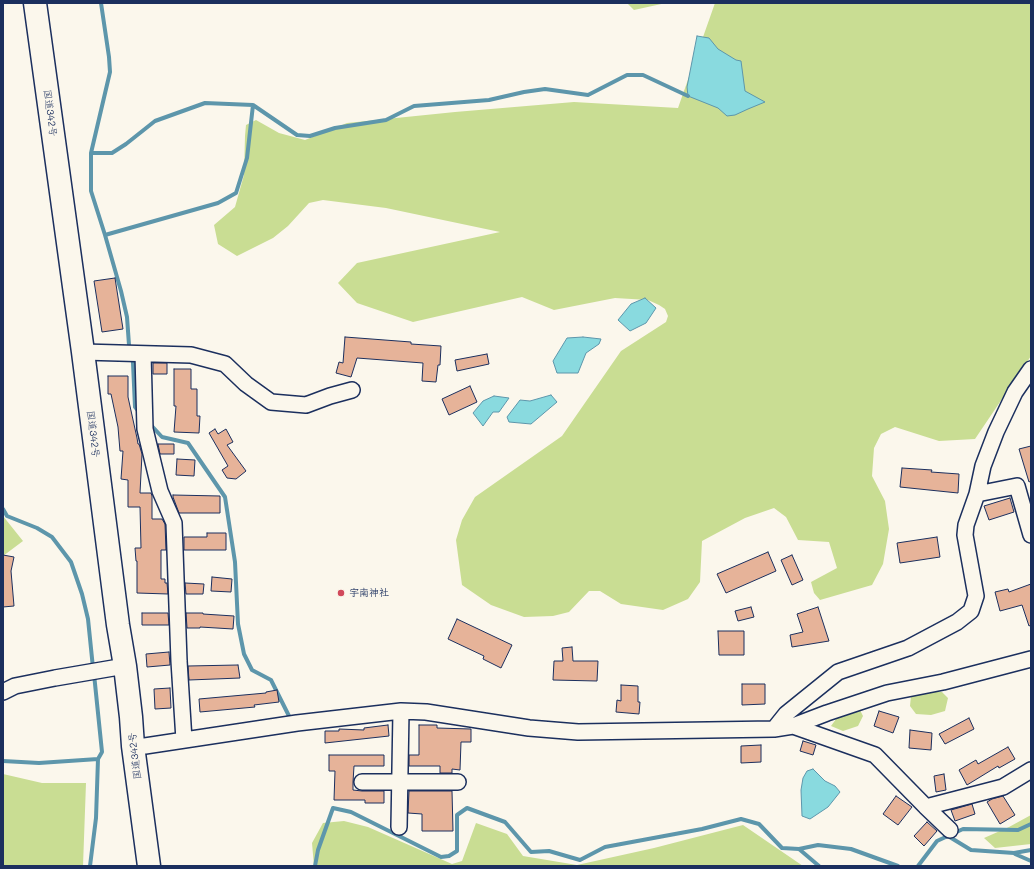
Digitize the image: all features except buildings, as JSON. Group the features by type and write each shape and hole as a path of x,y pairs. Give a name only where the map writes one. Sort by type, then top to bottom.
{"highway":[{"name":"国道342号","path":"35,3 118,625 125,666 133,746 149,866"}],"street":[{"path":"82,352 191,355 226,364 246,384 271,402 306,404 352,390"},
{"path":"143,354 145,429 160,491 174,523 184,740"},
{"path":"774,729 786,714 838,672 908,648 957,622 971,611 976,596 965,535 966,524 996,432 1015,392 1031,369"},
{"path":"977,494 1017,486 1031,535"},
{"path":"133,746 146,746 297,723 401,711 426,712 529,728 578,732 774,729 793,726 826,713 887,693 944,682 1031,659"},
{"path":"3,692 15,686 125,666"},
{"path":"399,827 401,711"},
{"path":"793,726 875,755 926,808 950,830"},
{"path":"926,808 1003,787 1031,770"},
{"path":"362,782 458,782"}],"green space":[{"path":"627,3 666,3 634,10"},
{"path":"715,3 1031,3 1031,356 975,439 939,441 895,427 881,434 874,448 872,476 885,501 889,529 883,564 872,585 820,600 814,593 811,582 837,568 829,542 798,540 786,517 774,508 745,518 702,541 700,582 688,599 663,610 621,604 600,591 589,591 569,612 553,616 524,617 491,605 462,585 456,540 462,520 475,497 562,436 621,351 666,322 668,316 665,309 648,300 615,298 554,310 522,297 413,322 357,303 338,283 357,263 500,232 386,208 323,200 309,203 288,226 273,238 237,256 218,244 214,225 235,207 244,175 246,125 256,120 279,133 305,140 347,123 455,112 574,102 678,108"},
{"path":"3,516 23,541 3,556"},
{"path":"927,692 942,692 948,698 945,711 931,715 916,714 910,706 911,696"},
{"path":"860,710 863,716 858,726 843,731 831,726 839,715"},
{"path":"3,774 42,783 86,783 83,866 3,866"},
{"path":"1031,815 1031,844 995,848 984,838 1009,827"},
{"path":"344,821 368,827 452,864 462,861 476,823 507,834 523,856 577,865 654,848 743,825 803,866 314,866 312,843 323,823"}],"water":[{"path":"697,36 709,38 718,49 736,60 741,61 745,91 765,102 735,115 727,116 718,108 688,96 687,87"},
{"path":"645,298 656,308 646,323 630,331 618,320 631,304"},
{"path":"583,337 601,339 599,344 586,353 578,373 557,373 553,361 567,338"},
{"path":"551,395 557,402 531,424 509,422 507,417 520,400 530,401"},
{"path":"494,396 509,398 499,412 493,412 483,426 473,413 483,401"},
{"path":"813,769 825,781 835,786 840,792 828,807 810,819 802,816 801,790 803,778 807,771"}],"waterway":[{"path":"101,3 110,72 91,153 91,191 121,291 127,317 130,350"},
{"path":"91,153 112,153 155,121 205,103 253,105 297,135 310,136 335,128 386,120 414,106 489,100 545,89 588,95 627,75 643,75 688,96"},
{"path":"105,235 218,203 236,193 247,158 253,105"},
{"path":"132,356 135,407 140,413"},
{"path":"150,424 162,437 188,443 225,497 235,562 238,624 244,654 252,670 271,680 290,718"},
{"path":"3,509 7,516 37,528 52,537 71,562 82,594 88,619 93,668"},
{"path":"90,866 96,818 98,759 102,752 94,674"},
{"path":"3,761 39,763 98,759"},
{"path":"315,866 318,850 333,808 351,812 441,857 449,856 457,851 457,815 467,808 505,822 531,852 549,851 580,860 605,847 702,829 741,819 759,824 782,848 799,849 819,866"},
{"path":"918,866 937,841 963,829 1018,830 1031,824"},
{"path":"948,836 971,850 1014,853 1031,850"},
{"path":"799,849 818,845 851,849 898,866"},
{"path":"1015,854 1031,861"}],"place":[{"name":"宇南神社","path":"341,593"}]}
